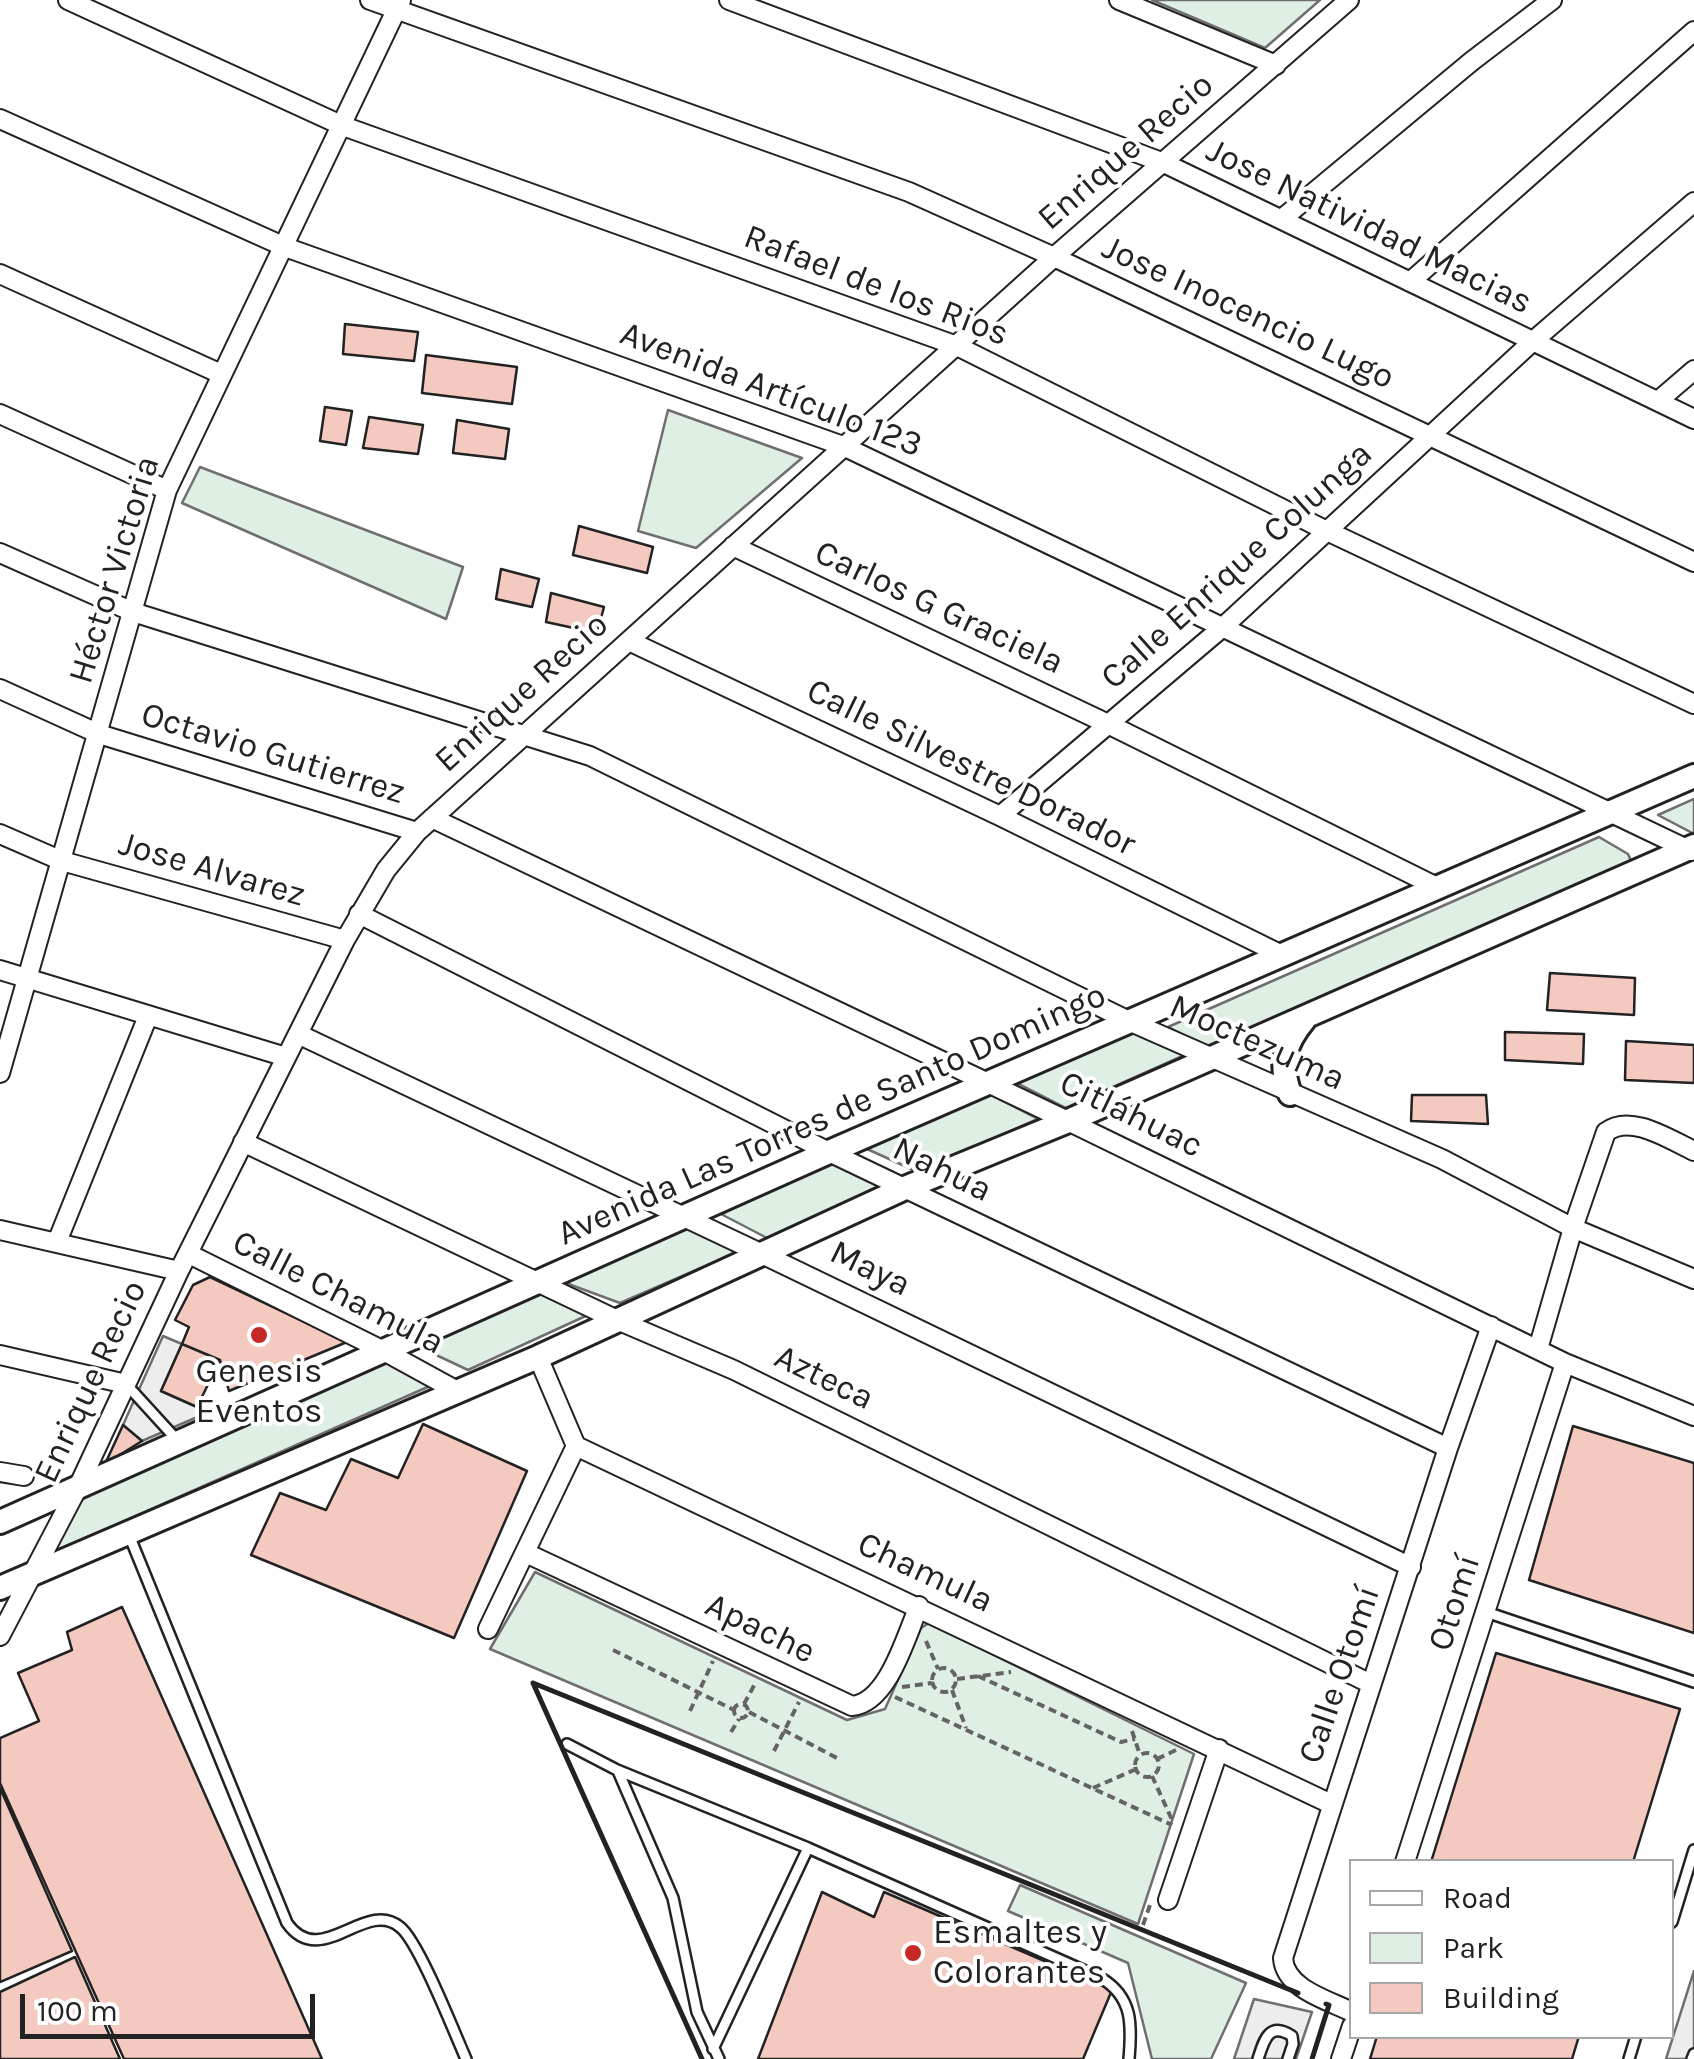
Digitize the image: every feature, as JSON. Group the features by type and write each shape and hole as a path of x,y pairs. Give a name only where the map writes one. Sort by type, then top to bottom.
{"street":[{"name":"Rafael de los Rios","path":"68,0 344,126 957,346 1325,530 1694,704"},
{"name":"Jose Inocencio Lugo","path":"370,0 398,6 909,192 1054,257 1694,562"},
{"name":"Jose Natividad Macias","path":"730,0 1164,163 1694,419"},
{"path":"1118,0 1276,65"},
{"name":"Enrique Recio","path":"0,1636 78,1487 243,1142 358,914 417,832 1054,257 1349,0"},
{"path":"1283,218 1472,60 1552,0"},
{"name":"Héctor Victoria","path":"0,1073 167,490 398,6"},
{"path":"1410,282 1694,32"},
{"name":"Avenida Artículo 123","path":"0,119 285,247 844,446 1609,814 1691,849"},
{"name":"Calle Enrique Colunga","path":"1000,816 1224,626 1532,342 1694,202"},
{"path":"0,274 222,374"},
{"path":"1658,401 1694,370"},
{"path":"0,414 167,490"},
{"name":"Carlos G Graciela","path":"734,546 1110,725 1439,888"},
{"name":"Moctezuma","path":"0,553 133,612 525,733 625,772 1131,1022 1442,1159 1573,1228 1694,1279"},
{"name":"Calle Silvestre Dorador","path":"629,641 1000,816 1284,956"},
{"name":"Octavio Gutierrez","path":"0,688 99,734 417,832"},
{"name":"Avenida Las Torres de Santo Domingo","path":"0,1522 829,1152 1694,776"},
{"name":"Citláhuac","path":"432,818 1564,1363 1694,1416"},
{"name":"Jose Alvarez","path":"0,834 62,862 345,940"},
{"path":"0,1588 538,1357 905,1188 1068,1121 1691,849"},
{"name":"Nahua","path":"358,914 829,1152 1448,1448"},
{"path":"0,970 286,1056"},
{"path":"58,1242 148,1016"},
{"path":"1290,1094 1283,1073 1284,1052 1290,1037 1307,1016"},
{"name":"Maya","path":"298,1034 1411,1568"},
{"path":"1538,1349 1606,1132 1622,1124 1644,1129 1694,1151"},
{"name":"Azteca","path":"243,1142 617,1320 734,1370 1372,1684"},
{"path":"0,1230 180,1271"},
{"name":"Calle Chamula","path":"189,1254 384,1350 456,1391"},
{"name":"Calle Otomí","path":"1349,2010 1293,1981 1283,1965 1331,1804 1491,1326"},
{"path":"0,1355 126,1384"},
{"path":"488,1629 576,1446 538,1357"},
{"name":"Otomí","path":"1406,1859 1564,1363"},
{"name":"Chamula","path":"576,1446 1331,1804"},
{"path":"0,1472 24,1476"},
{"name":"Apache","path":"526,1554 852,1706 866,1704 878,1694 919,1606"},
{"path":"1168,1900 1219,1749"}],"lane":[{"path":"126,1384 178,1442"},
{"path":"128,1532 287,1924 302,1938 314,1940 374,1920 392,1922 402,1928 466,2059"},
{"path":"1486,1612 1694,1682"},
{"path":"566,1744 617,1770 808,1848 1112,1985 1126,2003 1130,2016 1129,2059"},
{"path":"617,1770 672,1898 697,2012 719,2059"},
{"path":"713,2049 808,1848"},
{"path":"1674,1915 1694,1850"},
{"path":"1258,2059 1266,2034 1273,2030 1292,2036 1294,2044 1288,2059"}],"path":[{"path":"921,1628 938,1669"},
{"path":"613,1650 734,1710 739,1718"},
{"path":"690,1711 716,1652"},
{"path":"952,1690 940,1692 932,1683 932,1675 938,1669 950,1669 956,1679"},
{"path":"956,1679 1014,1672"},
{"path":"744,1704 761,1674"},
{"path":"978,1676 1121,1742 1135,1740"},
{"path":"956,1679 952,1690 966,1730"},
{"path":"932,1683 887,1691 1176,1826 1152,1776"},
{"path":"1042,1706 1048,1693"},
{"path":"774,1751 802,1694"},
{"path":"734,1710 738,1704 744,1704"},
{"path":"744,1704 749,1712 837,1758"},
{"path":"732,1732 739,1718 749,1712"},
{"path":"1088,1727 1092,1714"},
{"path":"1131,1728 1140,1755 1136,1769 1140,1775 1152,1776 1158,1771 1158,1759"},
{"path":"1158,1759 1187,1745"},
{"path":"1140,1755 1148,1753 1158,1759"},
{"path":"1093,1788 1136,1769"}],"green space":[{"path":"1152,0 1320,0 1265,48"},
{"path":"668,410 802,458 696,548 638,531"},
{"path":"200,467 463,567 446,619 182,503"},
{"path":"1694,799 1694,834 1658,815"},
{"path":"1599,837 1628,854 1628,868 1213,1050 1168,1027"},
{"path":"1132,1030 1187,1054 1066,1108 1015,1082"},
{"path":"989,1094 1038,1119 918,1172 867,1149"},
{"path":"833,1162 882,1186 767,1238 721,1214"},
{"path":"694,1224 747,1248 620,1303 563,1282"},
{"path":"540,1292 590,1314 468,1370 415,1345"},
{"path":"387,1355 439,1382 52,1553 87,1491"},
{"path":"535,1572 847,1720 885,1709 921,1628 929,1623 1194,1754 1138,1924 490,1649"},
{"path":"1020,1885 1246,1983 1211,2059 1152,2059 1128,1963 1008,1911"}],"shaded area":[{"path":"163,1336 182,1344 161,1391 197,1407 202,1415 142,1441 123,1425"},
{"path":"1694,1971 1694,2059 1666,2059"},
{"path":"1254,1999 1312,2012 1296,2059 1234,2059"}],"building":[{"path":"345,324 418,332 414,361 343,354"},
{"path":"426,355 517,367 512,404 422,393"},
{"path":"325,407 352,411 346,445 320,441"},
{"path":"369,417 423,425 418,454 363,448"},
{"path":"457,420 509,429 505,459 453,453"},
{"path":"579,526 653,547 647,573 573,555"},
{"path":"501,569 539,579 532,607 496,599"},
{"path":"551,593 604,607 597,633 546,622"},
{"path":"1550,973 1635,978 1634,1015 1547,1010"},
{"path":"1505,1032 1584,1034 1583,1064 1505,1060"},
{"path":"1626,1041 1694,1045 1694,1083 1625,1080"},
{"path":"1412,1095 1486,1095 1488,1124 1411,1121"},
{"name":"Genesis Eventos","path":"210,1277 347,1342 229,1391 220,1360 182,1344 189,1327 175,1320 193,1285"},
{"path":"182,1344 220,1360 197,1407 161,1391"},
{"path":"423,1424 527,1471 454,1638 251,1555 280,1493 326,1510 351,1459 398,1478"},
{"path":"123,1425 142,1441 105,1464"},
{"path":"1573,1426 1694,1463 1694,1633 1529,1580"},
{"path":"122,1607 322,2059 124,2059 0,1783 0,1738 39,1721 18,1673 72,1650 67,1632"},
{"path":"1496,1653 1680,1709 1634,1859 1432,1859"},
{"path":"0,1788 72,1951 0,1982"},
{"name":"Esmaltes y Colorantes","path":"822,1892 874,1917 884,1892 1112,1990 1083,2059 758,2059"},
{"path":"75,1957 120,2059 0,2059 0,1992"},
{"path":"1376,2039 1578,2039 1572,2059 1370,2059"}],"wall":[{"path":"533,1683 1298,1993"},
{"path":"533,1683 702,2059"},
{"path":"1312,2059 1329,2005 1326,2004"}],"place":[{"name":"Genesis Eventos","path":"259,1335"},
{"name":"Esmaltes y Colorantes","path":"913,1953"}]}
